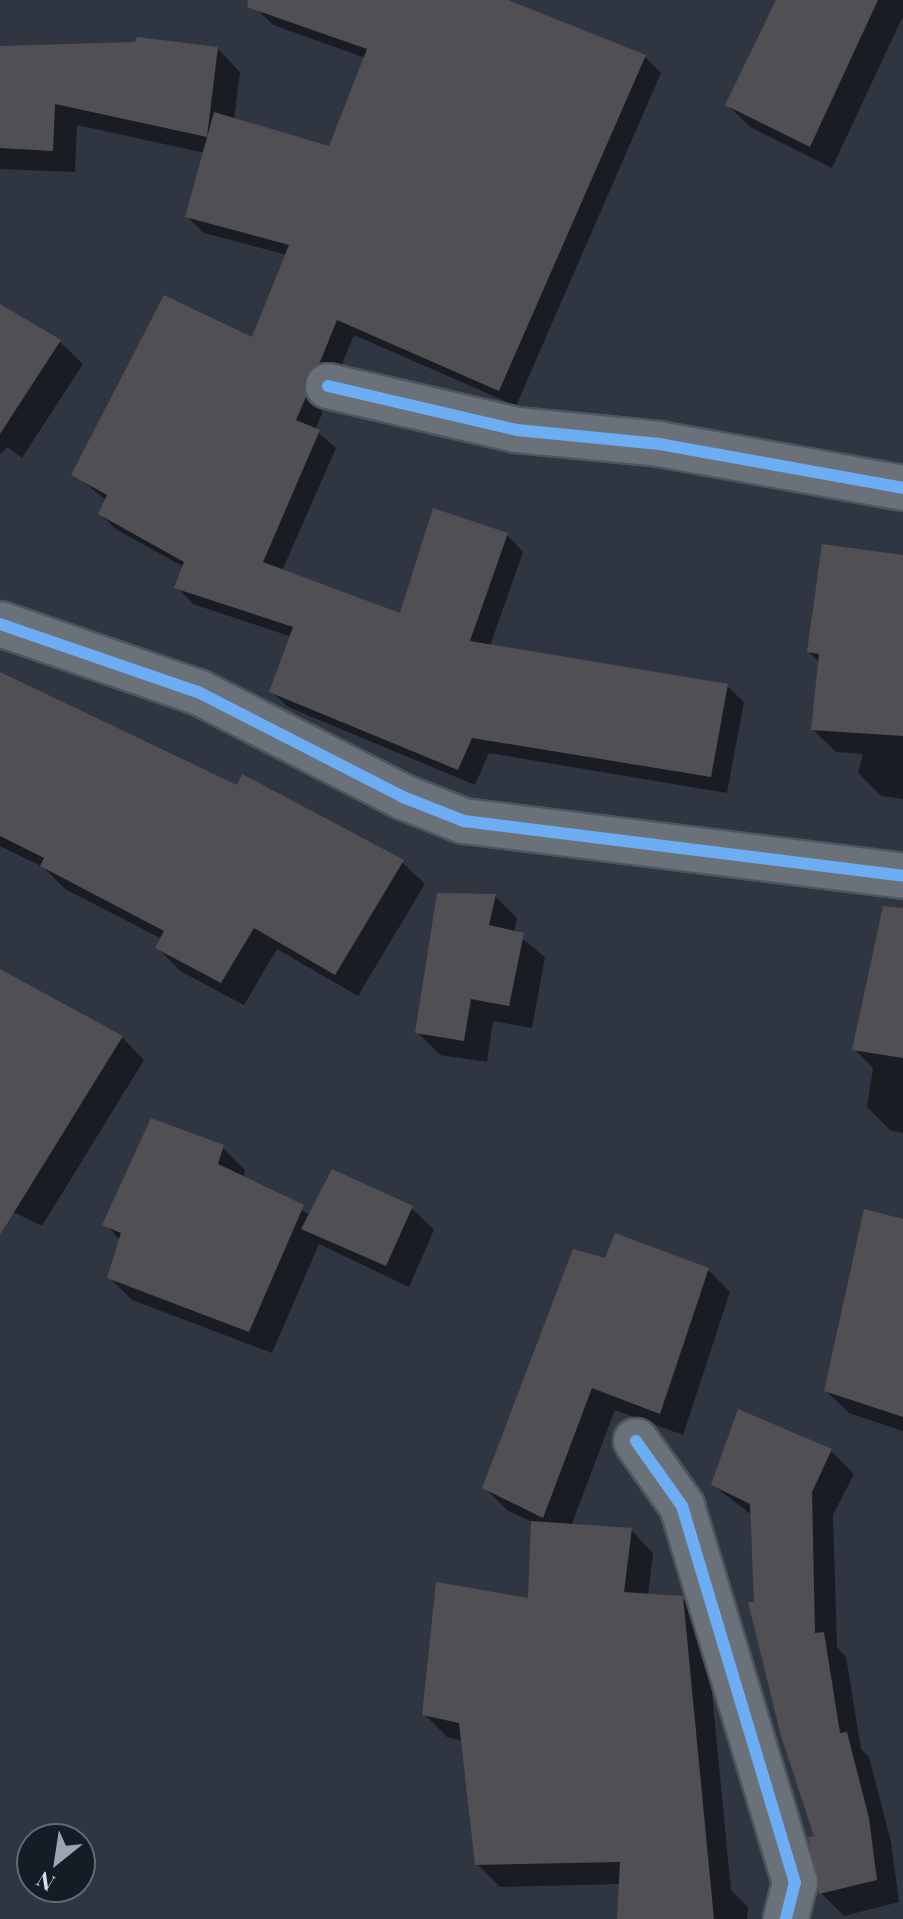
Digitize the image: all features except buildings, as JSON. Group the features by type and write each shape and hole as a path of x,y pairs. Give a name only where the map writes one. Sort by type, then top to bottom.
{"street":[{"path":"328,386 517,430 659,444 903,488"},
{"path":"0,624 198,692 403,797 464,821 903,876"},
{"path":"636,1441 682,1506 795,1882 786,1919"}],"cycle path":[{"path":"328,386 517,430 659,444 903,488"},
{"path":"0,624 198,692 403,797 464,821 903,876"},
{"path":"636,1441 682,1506 795,1882 786,1919"}]}
